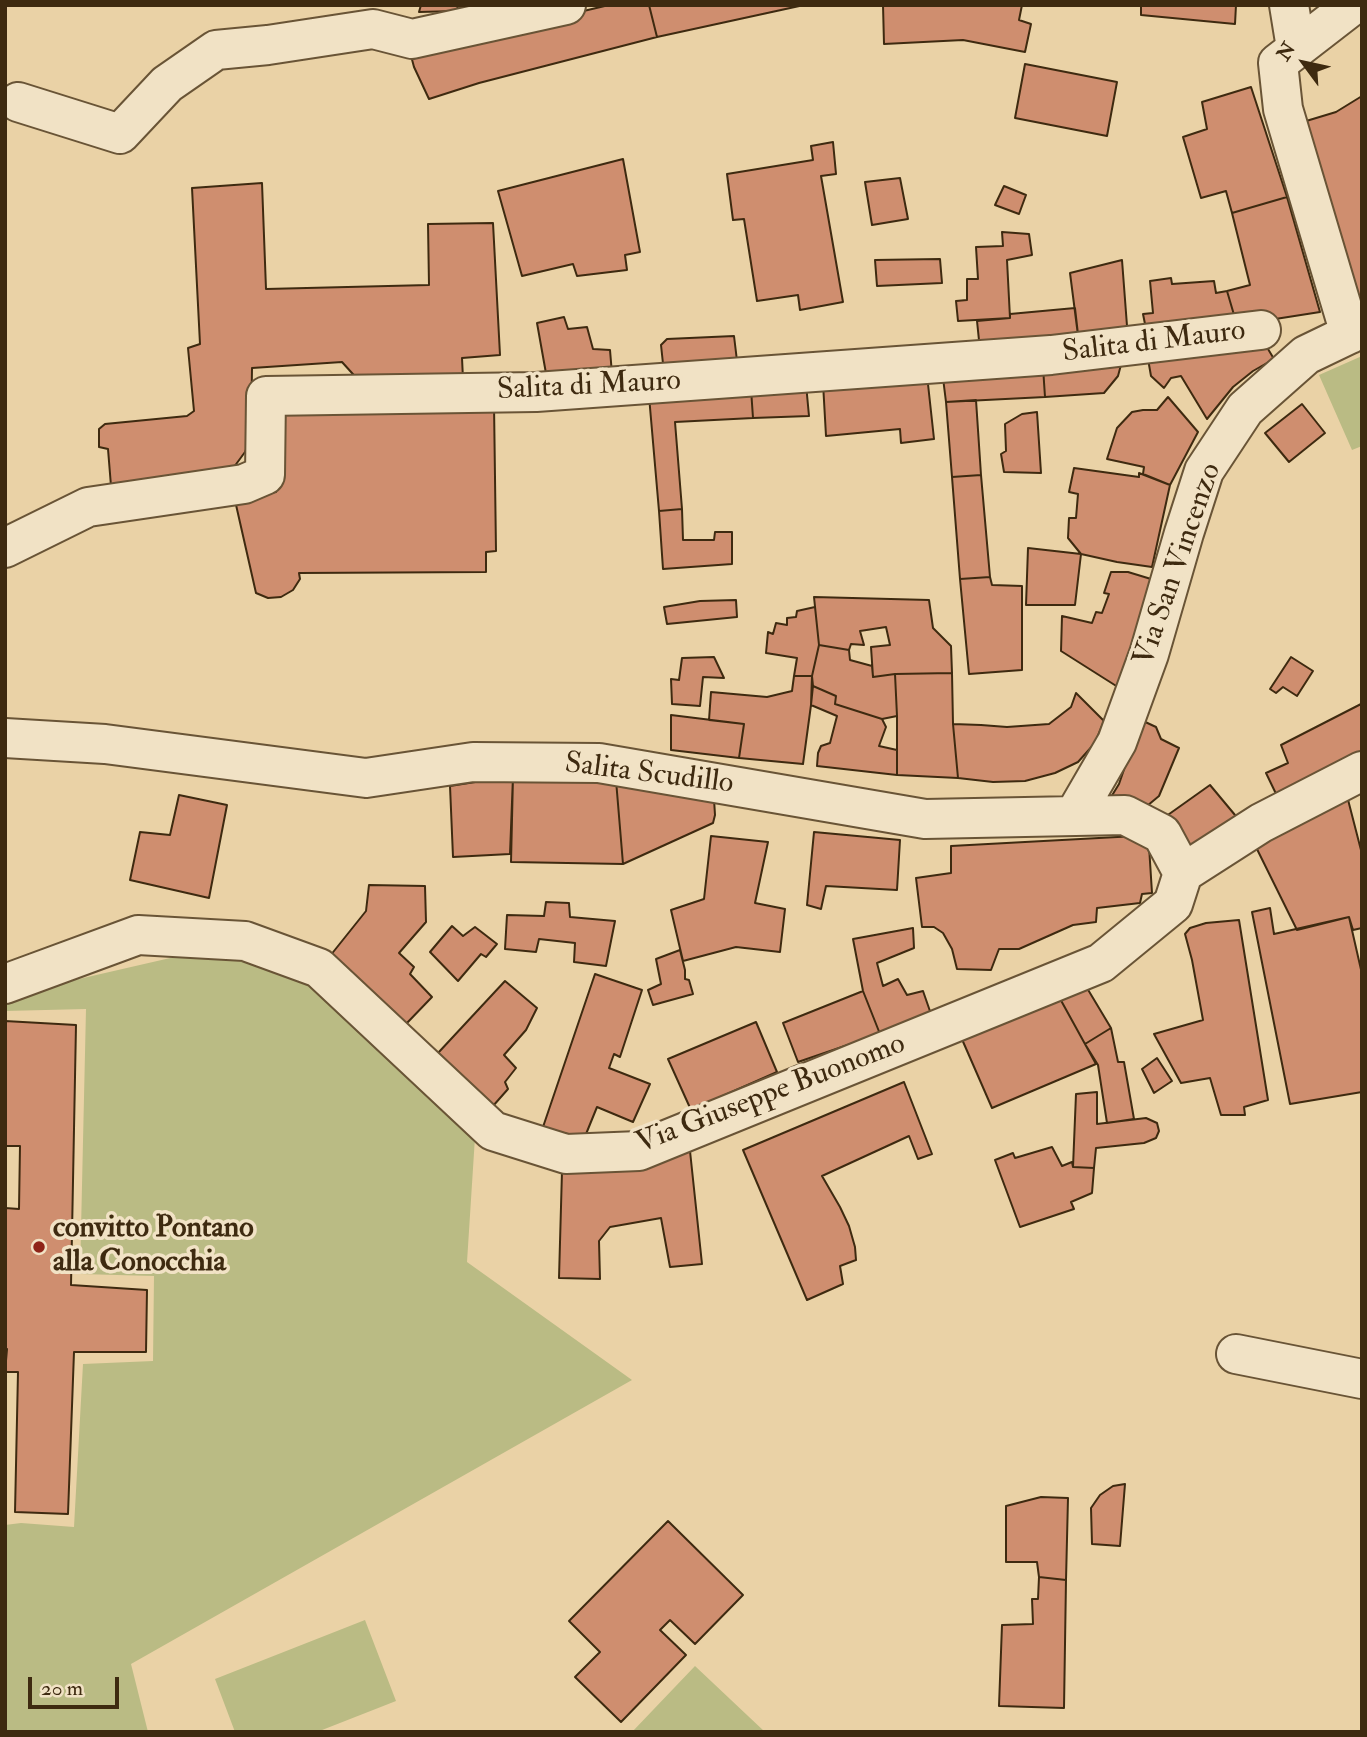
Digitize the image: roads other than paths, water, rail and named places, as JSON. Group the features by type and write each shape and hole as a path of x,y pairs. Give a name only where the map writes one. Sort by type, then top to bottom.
{"street":[{"path":"18,102 120,134 167,84 216,50 373,29 412,39 566,5"},
{"path":"1289,5 1283,108 1356,331"},
{"path":"1287,55 1353,5"},
{"name":"Salita di Mauro","path":"5,548 88,507 244,484 265,475 266,396 536,392 1051,355 1261,330"},
{"name":"Via San Vincenzo","path":"1074,816 1117,742 1149,654 1204,471 1245,409 1306,355 1356,331"},
{"name":"Salita Scudillo","path":"5,738 105,744 366,778 473,762 599,763 925,818 1125,815 1162,834 1183,873"},
{"path":"1183,873 1261,823 1362,771"},
{"name":"Via Giuseppe Buonomo","path":"5,984 138,935 245,941 319,968 493,1132 566,1154 639,1151 1101,963 1173,904 1183,873"},
{"path":"1236,1354 1362,1379"}],"place":[{"name":"convitto Pontano alla Conocchia","path":"39,1247"}]}
